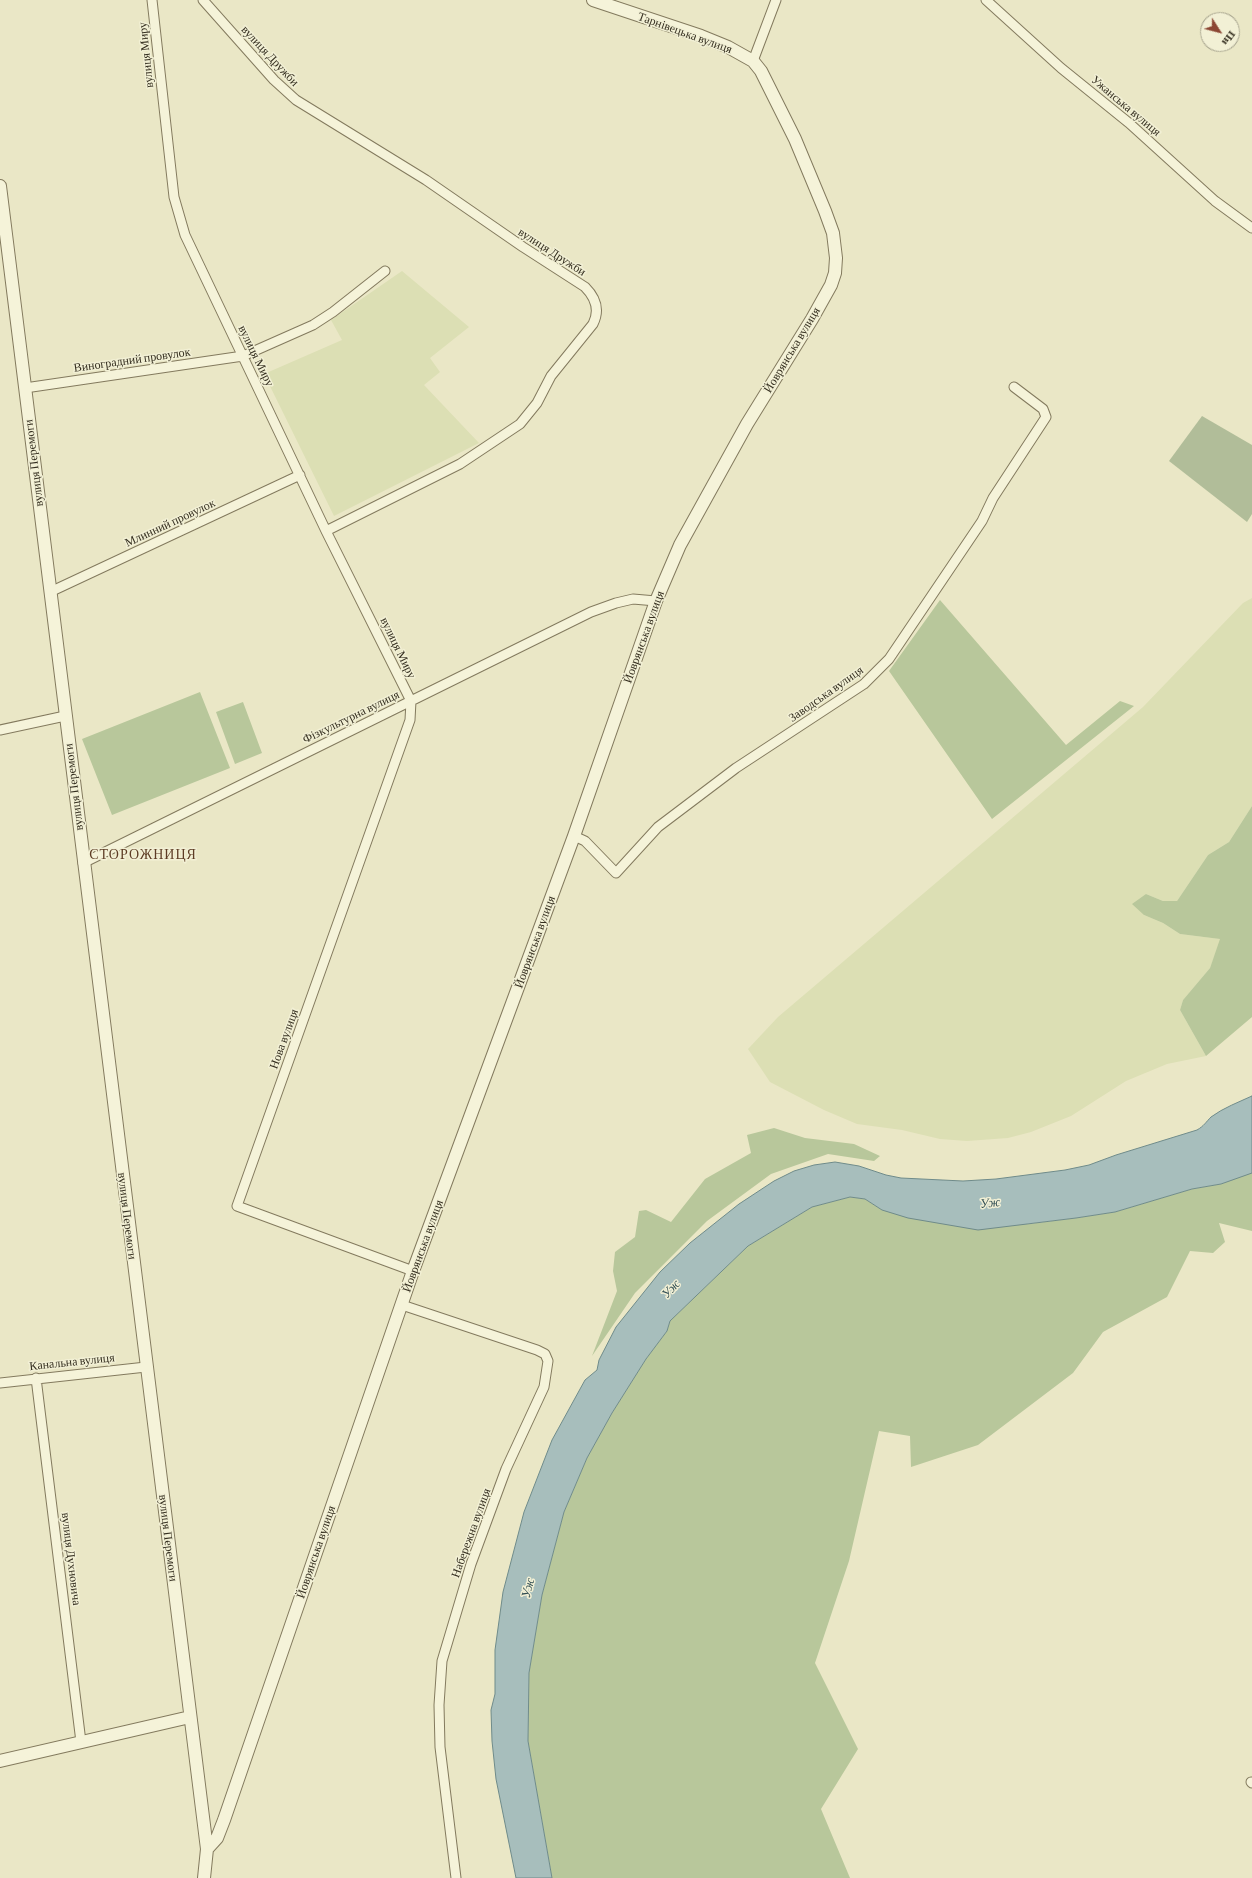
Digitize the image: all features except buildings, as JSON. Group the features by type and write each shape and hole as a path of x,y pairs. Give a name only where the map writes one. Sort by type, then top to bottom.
{"street":[{"name":"вулиця Миру","path":"152,0 174,197 185,235 326,531 411,701"},
{"name":"вулиця Дружби","path":"203,0 274,80 296,100 426,180 523,247 585,287 593,295 596,305 597,316 593,324 551,376 537,403 520,424 460,464 326,531"},
{"name":"Тарнівецька вулиця","path":"593,0 701,36 728,47 753,61"},
{"path":"753,61 776,0"},
{"name":"Ужанська вулиця","path":"986,0 1061,68 1129,122 1214,201 1252,228"},
{"name":"Йоврянська вулиця","path":"207,1849 217,1838 224,1820 413,1271 574,836 656,601 684,538 747,424 812,319 831,285 835,273 836,258 833,233 827,216 795,139 761,71 753,61"},
{"name":"вулиця Перемоги","path":"0,186 83,863 207,1849 204,1878"},
{"name":"Виноградний провулок","path":"25,388 243,356 313,325 333,312 385,271"},
{"name":"Заводська вулиця","path":"574,836 585,841 616,873 658,827 736,768 864,684 876,673 889,659 982,521 993,498 1046,417 1043,409 1014,387"},
{"name":"Млинний провулок","path":"50,592 300,475"},
{"name":"Фізкультурна вулиця","path":"83,863 591,612 633,599 656,601"},
{"name":"Нова вулиця","path":"411,701 410,720 237,1206 413,1271"},
{"path":"0,730 65,716"},
{"name":"Набережна вулиця","path":"402,1305 537,1350 545,1354 548,1361 544,1387 506,1469 472,1564 442,1661 439,1705 440,1747 456,1878"},
{"name":"Канальна вулиця","path":"0,1383 146,1366"},
{"name":"вулиця Духновича","path":"36,1378 81,1742"},
{"path":"0,1761 190,1717"}],"green space":[{"path":"402,271 469,327 430,358 440,372 424,385 479,443 334,516 264,374 342,340 331,320"},
{"path":"1202,416 1252,445 1252,514 1247,522 1169,461"},
{"path":"1252,598 1252,806 1229,842 1208,855 1177,901 1163,901 1146,894 1144,915 1163,923 1180,934 1221,939 1210,968 1183,1000 1180,1010 1206,1056 1167,1064 1126,1081 1071,1116 1031,1132 1008,1138 967,1141 940,1139 902,1130 857,1124 824,1110 770,1082 748,1049 778,1017 1143,707 1243,603"},
{"path":"940,600 1066,745 1120,701 1134,706 992,819 889,671"},
{"path":"200,692 230,768 112,815 82,739"},
{"path":"243,702 262,753 235,764 216,712"},
{"path":"1252,806 1252,1017 1206,1056 1180,1010 1183,1000 1210,968 1220,939 1180,934 1163,923 1144,915 1132,904 1146,894 1163,901 1177,901 1208,855 1229,842"},
{"path":"774,1128 805,1138 854,1144 880,1156 874,1161 828,1154 771,1174 707,1221 635,1293 592,1356 617,1291 613,1271 615,1252 635,1237 639,1211 646,1210 671,1222 705,1179 751,1153 747,1135"},
{"path":"1252,1172 1252,1231 1219,1223 1225,1242 1213,1253 1190,1251 1167,1297 1103,1332 1073,1373 978,1445 911,1467 910,1436 879,1431 849,1561 815,1663 858,1749 821,1809 850,1878 552,1878 528,1741 529,1673 542,1595 564,1512 587,1458 612,1413 646,1359 667,1331 670,1321 748,1246 812,1207 850,1197 865,1199 882,1210 1028,1224 1115,1212 1192,1189 1221,1184"}],"water":[{"name":"Уж","path":"1252,1096 1252,1173 1221,1184 1192,1189 1115,1212 978,1230 908,1218 882,1210 865,1199 850,1197 812,1207 748,1246 670,1321 667,1331 646,1359 612,1413 587,1458 564,1512 542,1595 529,1673 528,1741 552,1878 516,1878 496,1779 492,1741 491,1710 495,1694 495,1650 503,1592 524,1512 552,1440 585,1380 597,1370 599,1360 616,1327 660,1272 690,1243 739,1204 774,1181 794,1171 814,1165 835,1162 859,1166 886,1175 901,1178 963,1181 996,1179 1065,1170 1089,1165 1197,1130 1211,1117 1231,1105"}],"district":[{"name":"СТОРОЖНИЦЯ","path":"143,855"}]}
